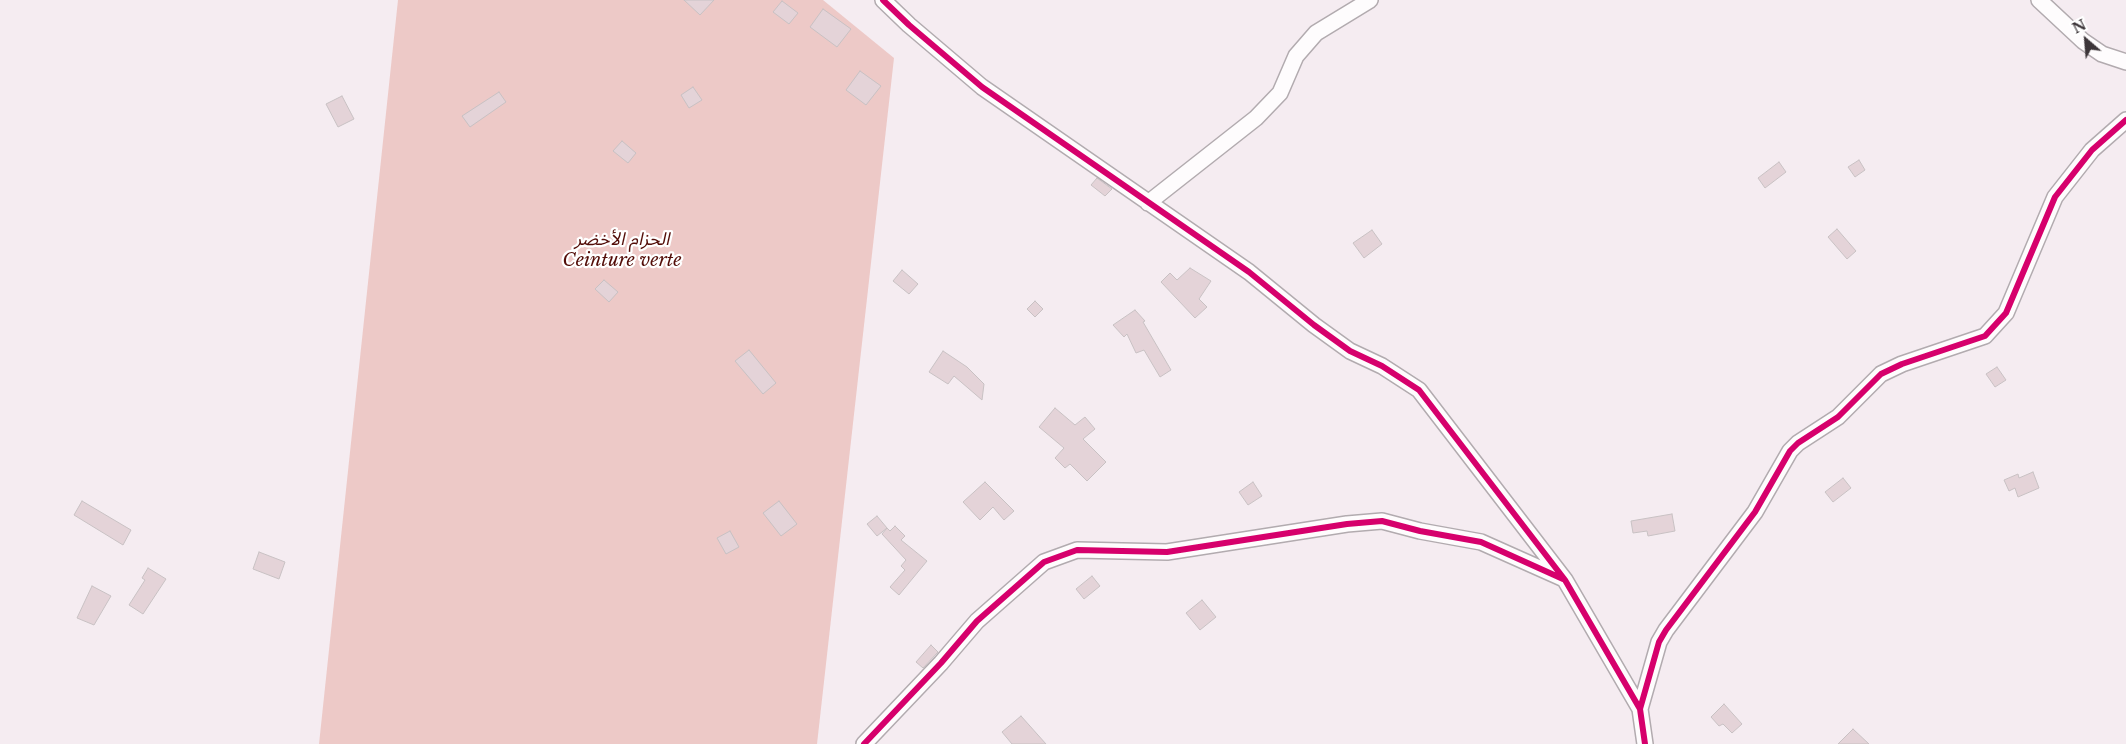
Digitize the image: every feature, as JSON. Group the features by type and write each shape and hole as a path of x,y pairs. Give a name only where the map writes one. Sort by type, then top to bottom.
{"street":[{"path":"883,0 909,25 982,87 1249,272 1314,325 1350,351 1382,366 1419,390 1565,580 1640,709 1646,744"},
{"path":"1148,202 1236,134 1280,93 1296,56 1316,33 1370,0"},
{"path":"2038,0 2083,41 2102,54 2126,62"},
{"path":"1640,709 1660,642 1666,630 1755,512 1790,451 1798,443 1838,417 1881,374 1902,364 1985,336 2006,313 2055,197 2092,150 2126,120"},
{"path":"864,744 941,663 977,621 1044,562 1077,550 1167,552 1347,524 1382,521 1420,531 1481,542 1565,580"}],"green space":[{"name":"الحزام الأخضر Ceinture verte","path":"398,0 823,0 894,58 817,744 319,744"}],"building":[{"path":"684,0 714,0 700,15"},
{"path":"782,1 798,13 789,24 773,12"},
{"path":"823,9 851,29 837,47 810,27"},
{"path":"860,71 881,86 866,105 846,90"},
{"path":"693,87 702,100 689,108 681,95"},
{"path":"499,92 506,102 470,127 462,116"},
{"path":"342,96 354,119 338,127 326,104"},
{"path":"622,141 636,153 628,163 613,151"},
{"path":"1859,160 1865,170 1855,177 1848,167"},
{"path":"1779,162 1786,172 1765,188 1758,178"},
{"path":"1097,178 1112,189 1105,196 1091,185"},
{"path":"1837,229 1856,251 1847,259 1828,237"},
{"path":"1372,230 1382,244 1364,258 1353,243"},
{"path":"1190,268 1211,281 1199,299 1207,307 1195,318 1161,282 1170,273 1177,280"},
{"path":"902,270 918,284 909,294 893,281"},
{"path":"604,280 618,292 609,302 595,289"},
{"path":"1035,301 1043,309 1035,317 1027,309"},
{"path":"1135,310 1145,321 1143,322 1171,370 1160,377 1144,350 1136,353 1127,334 1124,337 1113,325"},
{"path":"749,350 776,383 763,394 735,361"},
{"path":"943,351 967,367 984,384 982,400 954,376 948,384 929,372"},
{"path":"1997,367 2006,380 1995,387 1986,374"},
{"path":"1055,408 1075,425 1085,417 1095,429 1083,439 1106,462 1087,481 1070,464 1065,468 1055,458 1064,448 1039,427"},
{"path":"2033,472 2039,488 2018,497 2015,488 2009,491 2004,480 2018,474 2019,478"},
{"path":"1843,478 1851,488 1833,502 1825,492"},
{"path":"985,482 1014,511 1004,520 993,507 980,520 963,502"},
{"path":"1253,482 1262,496 1248,505 1239,492"},
{"path":"82,501 131,530 123,545 74,515"},
{"path":"779,501 797,524 781,536 763,513"},
{"path":"1672,514 1675,531 1648,536 1647,531 1633,533 1631,521"},
{"path":"877,516 887,528 877,536 867,524"},
{"path":"895,526 905,536 901,540 927,561 899,595 890,587 905,570 901,566 906,560 882,534 887,528 890,531"},
{"path":"730,531 739,547 726,554 717,538"},
{"path":"259,552 285,562 279,579 253,569"},
{"path":"148,568 166,579 143,614 129,605 145,580 142,578"},
{"path":"1092,576 1100,586 1084,599 1076,589"},
{"path":"92,586 111,596 94,625 77,618"},
{"path":"1202,600 1216,617 1200,630 1186,613"},
{"path":"931,645 938,652 923,668 916,662"},
{"path":"1724,704 1742,724 1732,733 1723,724 1719,726 1711,717"},
{"path":"1021,716 1046,744 1012,744 1002,732"},
{"path":"1853,729 1869,744 1838,744"}],"cycle path":[{"path":"883,0 909,25 982,87 1249,272 1314,325 1350,351 1382,366 1419,390 1565,580 1640,709 1645,744"},
{"path":"1640,709 1659,642 1755,512 1790,451 1798,443 1838,417 1881,374 1902,364 1985,336 2006,313 2055,197 2092,150 2126,120"},
{"path":"864,744 941,663 977,621 1044,562 1077,550 1167,552 1347,524 1382,521 1420,531 1481,542 1563,579"}]}
